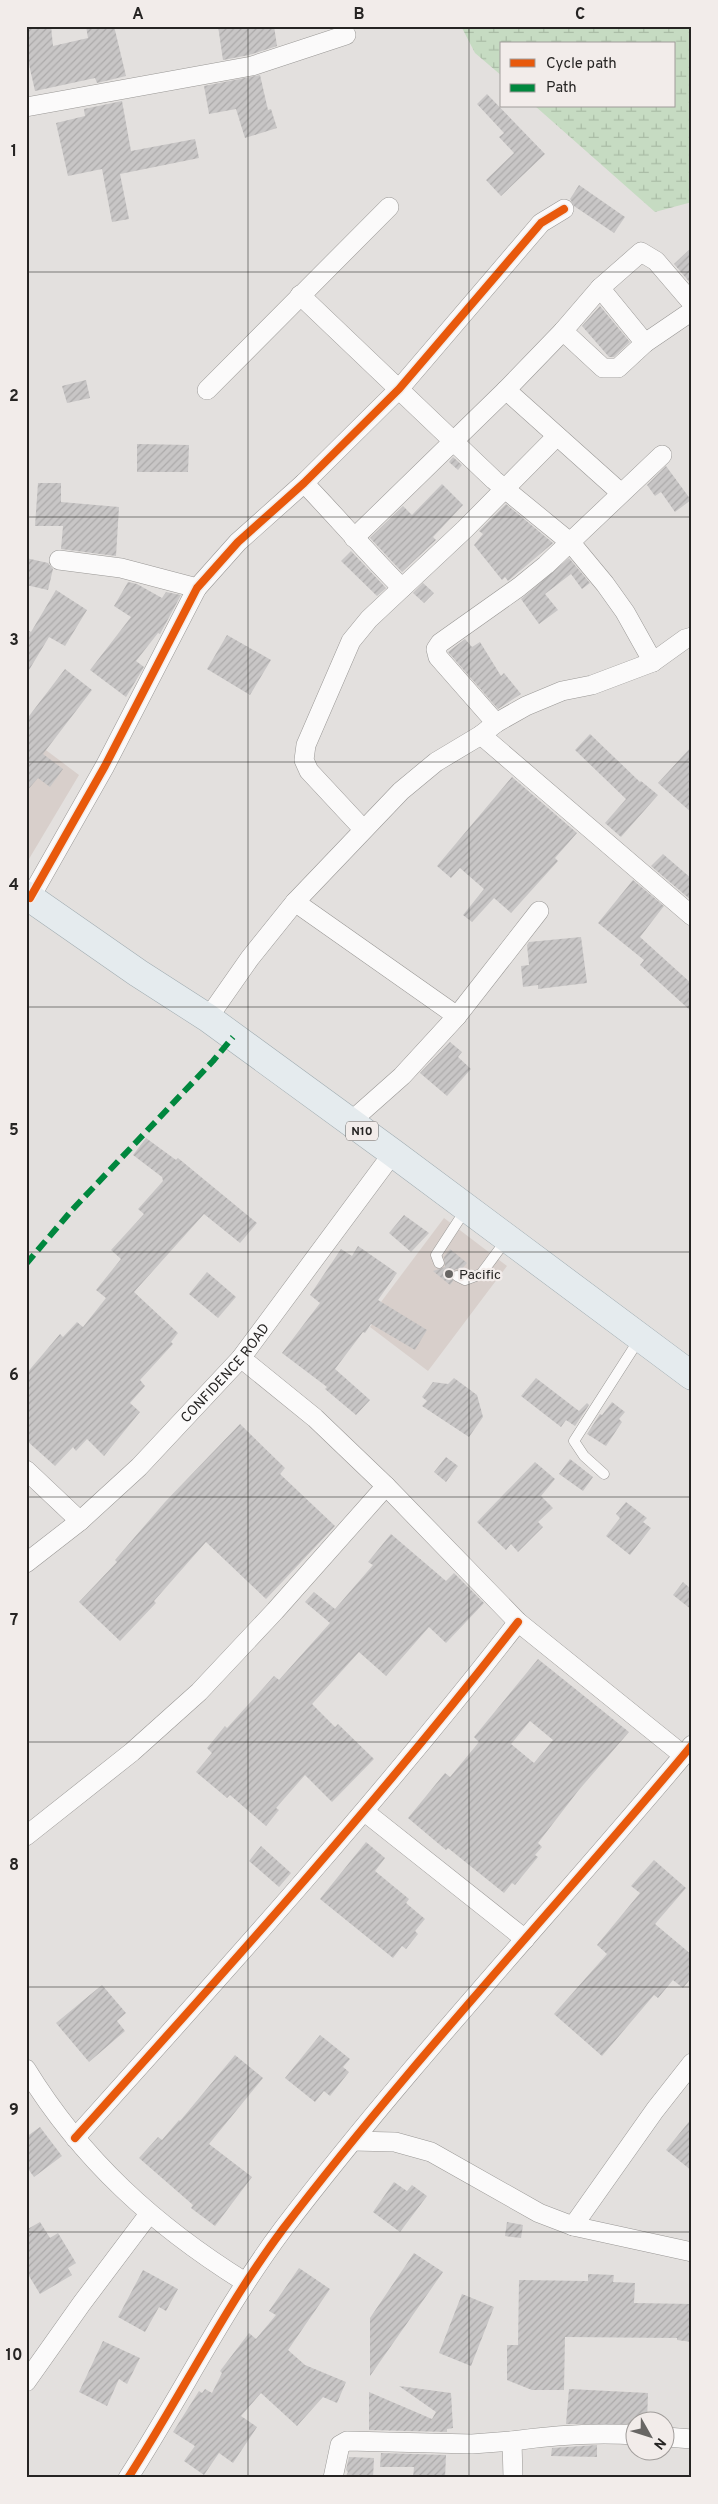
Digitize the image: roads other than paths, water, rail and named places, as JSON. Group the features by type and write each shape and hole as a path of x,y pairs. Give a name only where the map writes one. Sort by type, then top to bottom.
{"main road":[{"name":"N10","path":"28,896 138,973 208,1018 394,1153 692,1376"}],"street":[{"path":"26,107 252,66 346,35"},
{"path":"207,390 388,207"},
{"path":"28,896 105,766 197,588 238,542 304,482 399,389 540,223 564,209"},
{"path":"354,538 506,390 563,331 600,288 641,252 656,261 692,303"},
{"path":"600,288 645,343"},
{"path":"300,295 494,480 507,488 571,543 625,612 653,662"},
{"path":"563,331 603,368 618,368 645,343 692,311"},
{"path":"506,390 621,493"},
{"path":"363,829 309,771 304,760 306,744 351,641 369,619 507,488 557,436"},
{"path":"496,723 438,657 436,650 440,643 519,587 571,543 662,454"},
{"path":"304,482 402,588"},
{"path":"59,560 121,568 197,588"},
{"path":"208,1018 250,958 295,902 400,791 436,762 481,735 496,723 562,691 592,685 653,662 686,639 692,637"},
{"path":"481,735 692,916"},
{"path":"295,902 457,1016"},
{"path":"349,1122 402,1076 457,1016 539,912"},
{"name":"CONFIDENCE ROAD","path":"26,1563 80,1521 139,1467 241,1358 394,1153"},
{"path":"128,2478 245,2282 283,2229 353,2141 607,1846 687,1750 518,1622 386,1486 315,1418 241,1358"},
{"path":"26,1470 80,1521"},
{"path":"26,1836 132,1752 199,1692 275,1611 386,1486"},
{"path":"75,2138 364,1812 442,1720 518,1622"},
{"path":"364,1812 525,1939"},
{"path":"573,2226 649,2118 692,2063"},
{"path":"26,2069 75,2138 112,2179 149,2214 206,2258 245,2282"},
{"path":"353,2141 395,2142 431,2152 539,2213 573,2226 648,2244 692,2252"},
{"path":"26,2382 149,2214"},
{"path":"333,2478 340,2445 347,2441 472,2444 512,2441 560,2434 626,2434"},
{"path":"676,2438 692,2439"},
{"path":"512,2441 512,2478"}],"lane":[{"path":"440,1262 436,1255 439,1248 467,1207"},
{"path":"457,1276 465,1280 481,1274 507,1238"},
{"path":"604,1474 584,1456 574,1441 640,1338"}],"place":[{"name":"Pacific","path":"449,1274"}]}
